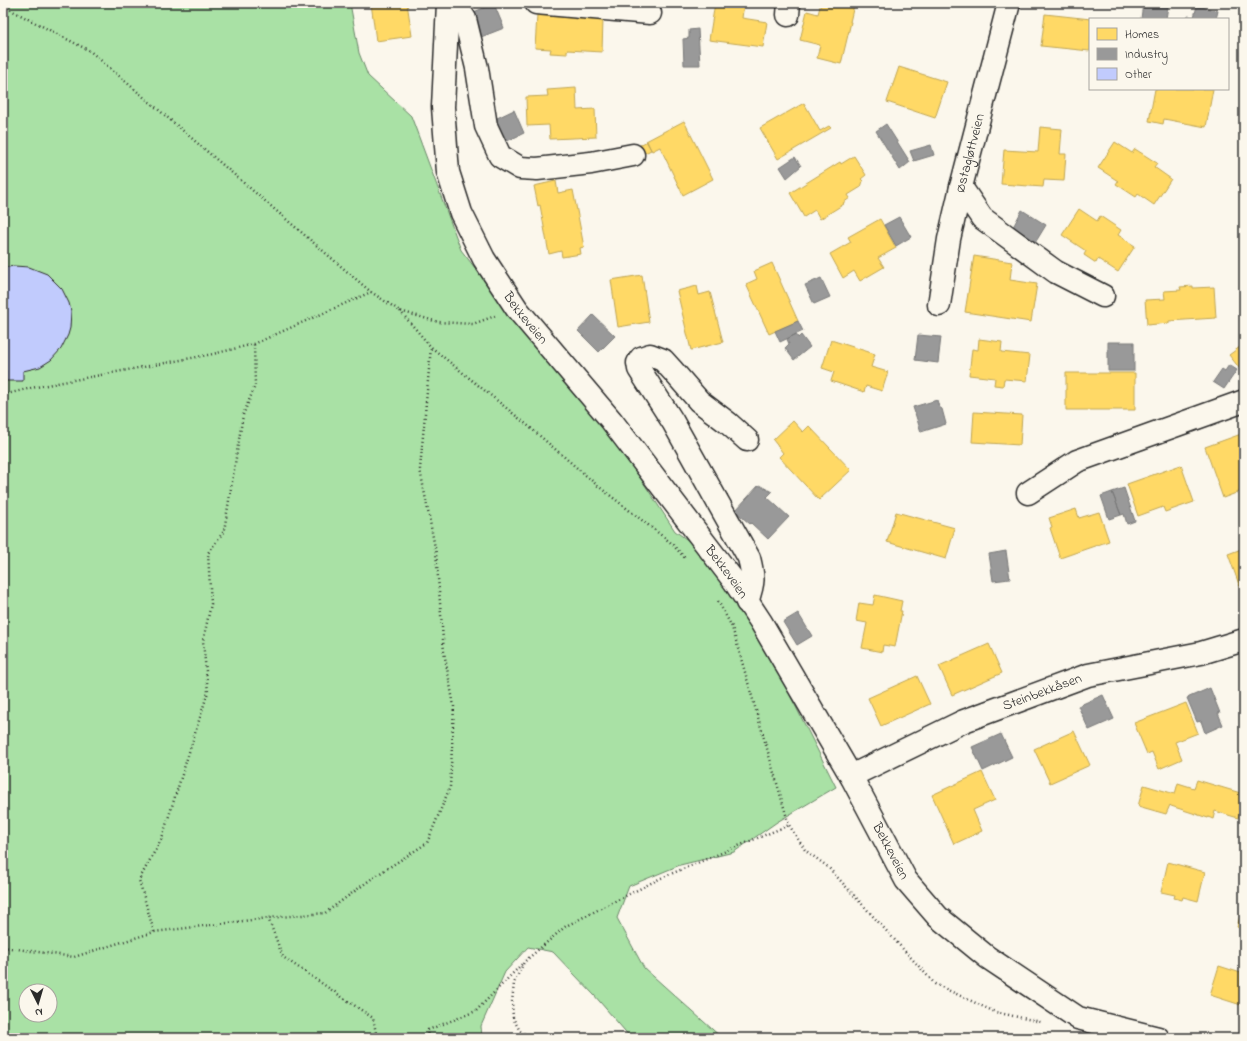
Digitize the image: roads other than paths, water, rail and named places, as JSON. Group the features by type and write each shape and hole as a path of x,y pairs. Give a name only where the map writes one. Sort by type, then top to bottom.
{"street":[{"path":"450,3 456,5 465,19 477,68 486,126 500,156 520,168 537,169 591,163 633,155"},
{"name":"Bekkeveien","path":"450,3 443,107 448,172 460,213 484,258 517,309 611,420 729,575 761,622 851,776 906,880 938,917 987,957 1078,1018 1158,1038"},
{"path":"536,3 650,13"},
{"name":"Østagløttveien","path":"939,304 961,187 1009,3"},
{"path":"961,187 982,218 1056,272 1103,296"},
{"path":"747,440 699,400 663,360 650,355 641,358 638,363 639,369 674,422 749,558 754,577 747,602"},
{"path":"1028,493 1077,461 1244,401"},
{"name":"Steinbekkåsen","path":"851,776 964,721 1088,675 1201,653 1244,640"}]}
